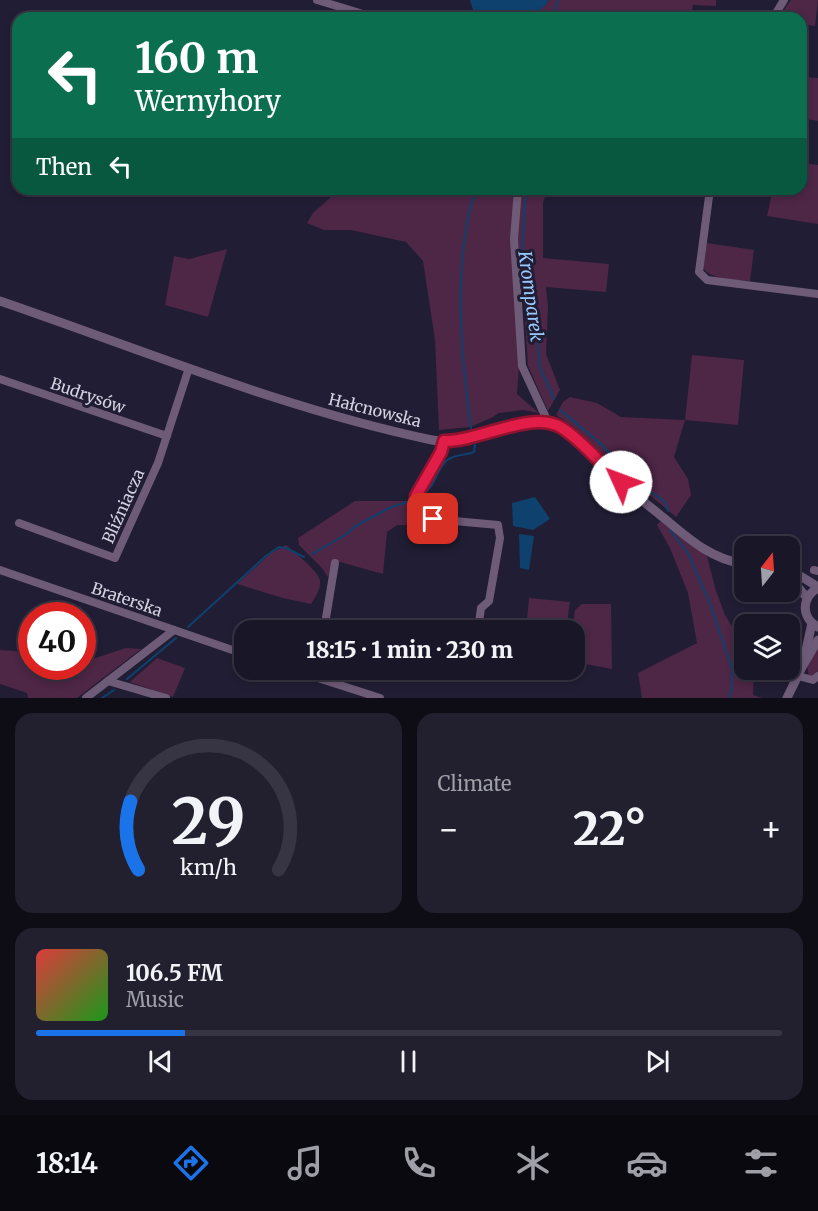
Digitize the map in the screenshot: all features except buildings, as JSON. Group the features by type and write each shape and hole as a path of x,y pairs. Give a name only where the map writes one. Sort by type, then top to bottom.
{"street":[{"path":"317,0 356,12"},
{"path":"518,195 514,239 522,366 548,422 569,433 636,496 694,543 715,556 734,561"},
{"path":"709,195 699,272 707,280 818,294"},
{"name":"Hałcnowska","path":"0,301 336,417 444,441 463,440 524,424 548,422"},
{"name":"Bliźniacza","path":"20,523 115,558 158,463 189,368"},
{"name":"Budrysów","path":"0,379 167,436"},
{"path":"444,441 441,452 416,496 418,509 433,519 498,525 500,538 489,601 481,608 479,620"},
{"path":"326,620 335,563"},
{"name":"Braterska","path":"0,570 234,651"},
{"path":"800,577 818,587 807,598 805,611 815,625 800,671"},
{"path":"800,589 807,598"},
{"path":"86,698 174,630"},
{"path":"800,671 818,640"},
{"path":"800,671 813,680 818,676"},
{"path":"335,680 380,698"},
{"path":"787,698 796,680"},
{"path":"108,681 166,698"}],"shaded area":[{"path":"549,0 716,0 716,6 693,5 692,12 536,12"},
{"path":"791,0 818,0 815,26 807,25 807,12 782,12"},
{"path":"807,77 818,78 818,121 807,119"},
{"path":"807,164 818,165 818,224 767,216 772,195 807,195"},
{"path":"333,195 546,195 543,202 543,258 609,264 606,292 546,287 548,306 546,354 560,390 548,411 528,366 523,290 516,282 519,367 517,394 539,413 523,410 499,413 470,427 439,430 435,340 423,261 406,242 351,230 324,230 307,223 313,213"},
{"path":"707,243 754,250 750,281 725,279 707,272 703,268"},
{"path":"227,249 208,317 165,305 174,256 189,259"},
{"path":"692,355 744,360 738,425 685,420"},
{"path":"570,397 597,403 621,417 685,420 674,457 688,479 691,495 676,517 618,469 574,427 556,415 563,402"},
{"path":"355,501 411,501 416,525 397,525 387,532 383,574 333,560 328,577 299,545 298,538"},
{"path":"661,521 707,556 716,591 725,615 734,630 734,680 754,680 753,695 762,698 642,698 638,673 697,643 688,593 670,548 657,525"},
{"path":"286,545 306,562 320,581 320,587 311,604 237,584 271,553"},
{"path":"529,598 570,602 567,620 527,620"},
{"path":"582,604 611,604 612,669 585,664 585,620 574,620 575,610"},
{"path":"818,646 818,671 813,677 809,676 807,667"},
{"path":"126,648 141,649 77,698 28,698 27,693 0,684 0,650 18,651 18,680 96,680 96,658"},
{"path":"157,658 185,668 173,697 130,682"}],"water":[{"path":"470,0 549,0 537,12 475,12"},
{"path":"535,497 550,519 533,530 513,526 512,503"},
{"path":"519,534 534,536 529,570 520,568"}],"waterway":[{"name":"Kromparek","path":"555,12 558,0"},
{"path":"471,428 464,370 461,276 468,216 474,195"},
{"name":"Kromparek","path":"526,195 522,252 532,275 540,368 554,399"},
{"name":"Kromparek","path":"560,410 600,443 637,482 665,502 668,511"},
{"path":"423,494 446,461 452,457 474,452 475,445"},
{"path":"312,554 389,508 410,501"},
{"name":"Kromparek","path":"670,530 688,553 710,604 732,669 729,698"},
{"path":"188,627 266,556 279,547 304,557"},
{"path":"127,679 176,638"},
{"path":"102,698 114,690"}],"route":[{"path":"433,519 418,509 416,496 441,452 444,441 463,440 524,424 548,422 562,428 621,482"}]}
